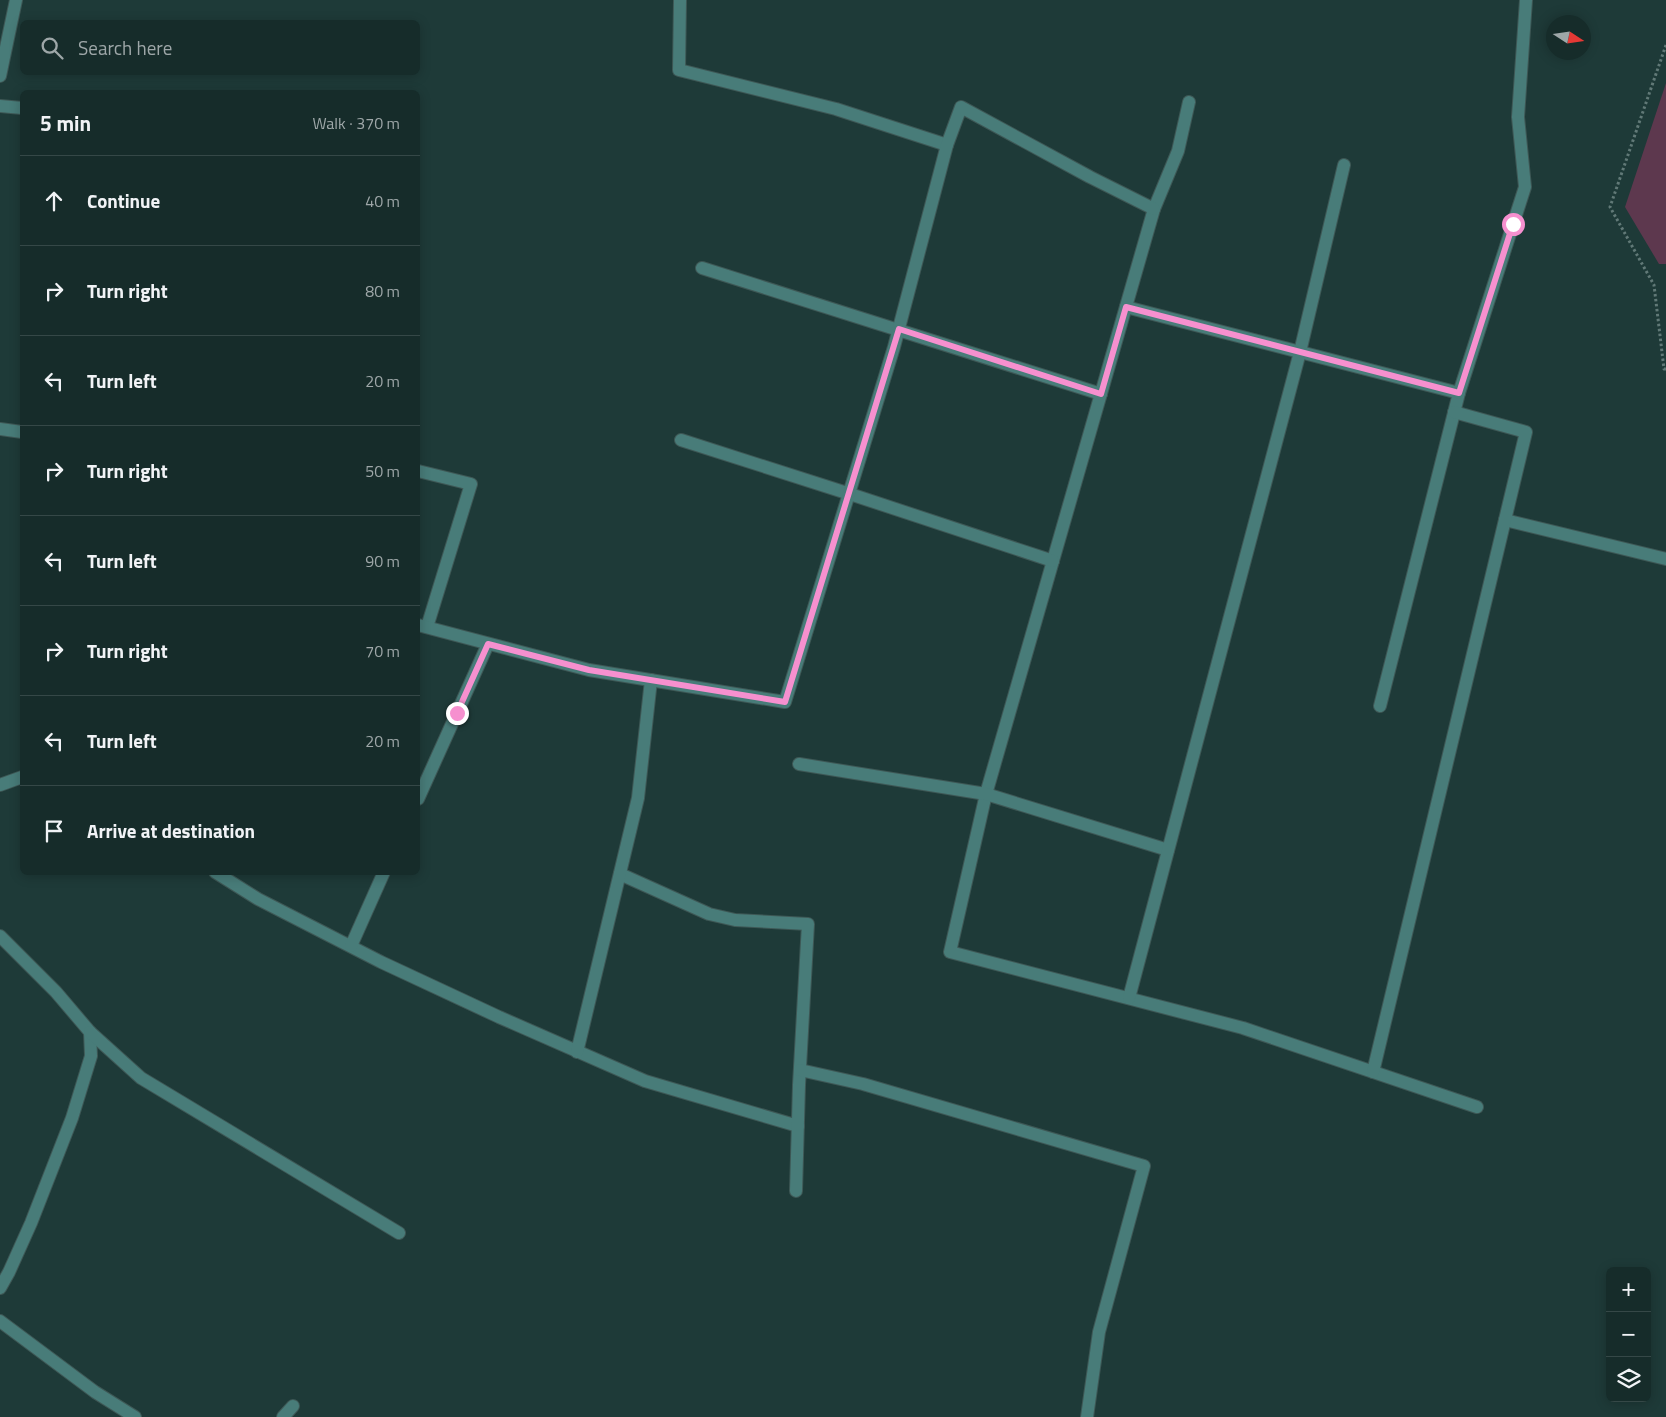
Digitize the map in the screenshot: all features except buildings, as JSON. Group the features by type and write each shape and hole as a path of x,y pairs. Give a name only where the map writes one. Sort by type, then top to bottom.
{"street":[{"path":"0,76 16,0"},
{"path":"680,0 678,70 836,109 947,145"},
{"path":"1380,706 1459,393 1525,187 1518,117 1526,0"},
{"path":"1190,102 1178,150 1154,209 986,794 950,952 1243,1028 1477,1107"},
{"path":"0,106 20,108"},
{"path":"420,471 471,484 422,626 589,670 785,702 899,329 947,145 961,107 1090,177 1154,209"},
{"path":"1129,998 1300,352 1344,165"},
{"path":"702,268 1101,394"},
{"path":"1126,307 1459,393"},
{"path":"1373,1072 1526,432 1454,412"},
{"path":"0,430 20,432"},
{"path":"681,440 1053,560"},
{"path":"1506,520 1666,559"},
{"path":"420,795 488,644"},
{"path":"578,1052 638,798 651,680"},
{"path":"799,764 986,794 1168,850"},
{"path":"0,785 20,778"},
{"path":"620,874 709,914 735,920 808,924 796,1191"},
{"path":"220,875 258,899 351,946 499,1017 646,1082 798,1126"},
{"path":"351,946 383,875"},
{"path":"0,936 56,992 90,1032 141,1078 399,1233"},
{"path":"0,1288 31,1223 72,1118 91,1056 90,1032"},
{"path":"800,1070 863,1084 1144,1166 1099,1332 1087,1417"},
{"path":"0,1321 96,1392 135,1417"},
{"path":"283,1417 294,1406"}],"path":[{"path":"1666,45 1610,207 1654,285 1664,369 1666,369"}],"shaded area":[{"path":"1666,83 1666,264 1659,264 1625,207"}],"route":[{"path":"457,713 488,644 589,670 785,702 899,329 1101,394 1126,307 1459,393 1513,224"}]}
